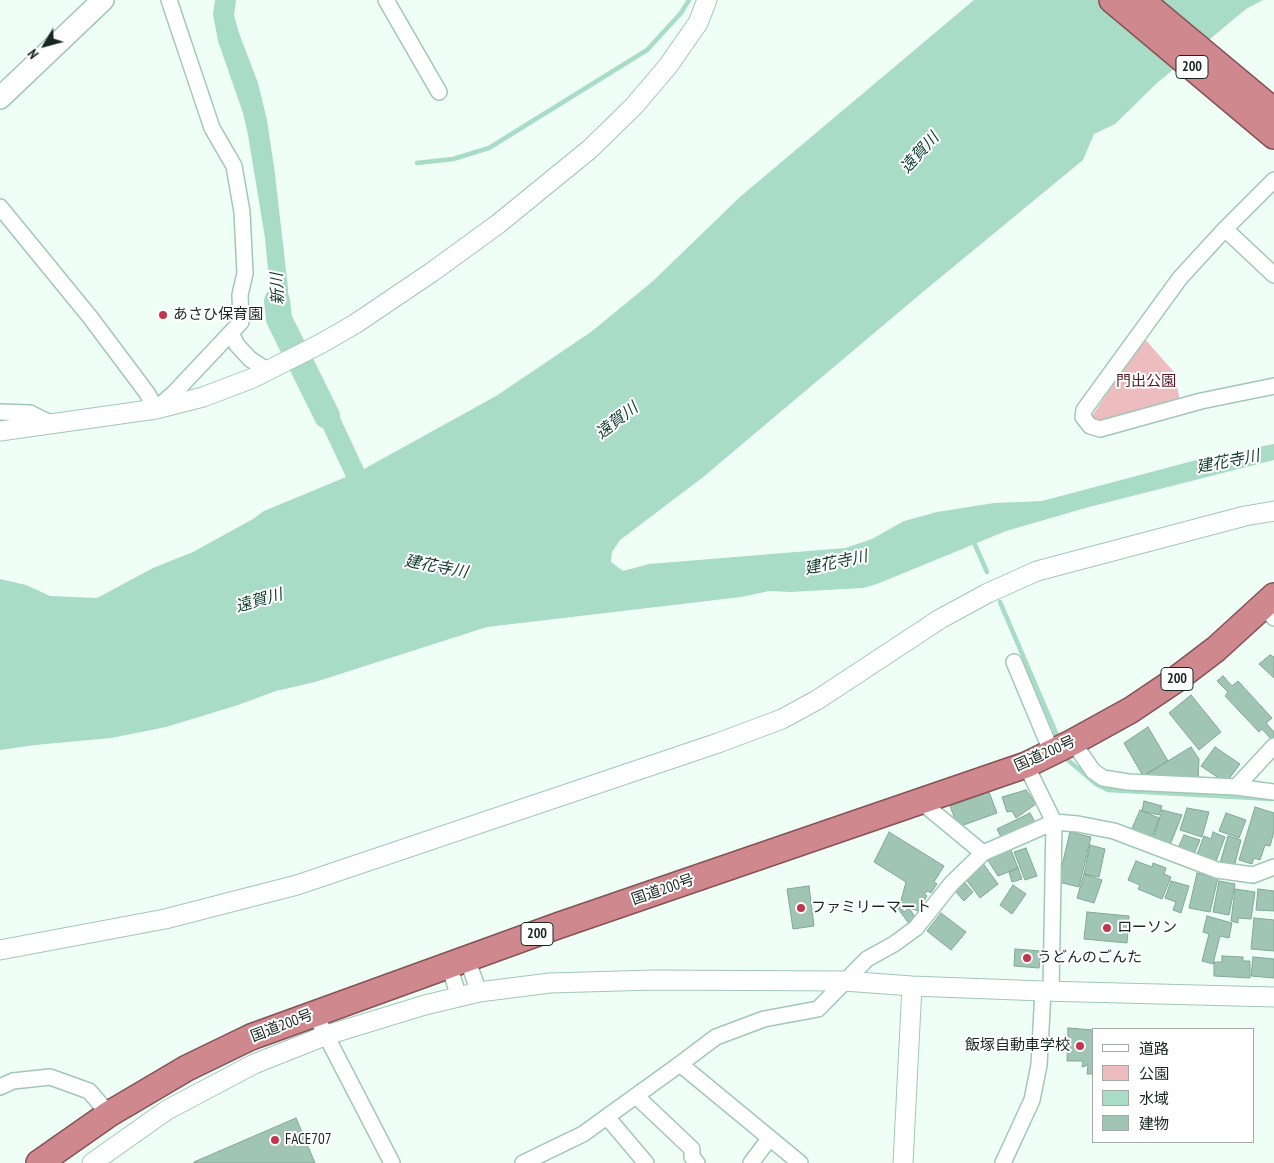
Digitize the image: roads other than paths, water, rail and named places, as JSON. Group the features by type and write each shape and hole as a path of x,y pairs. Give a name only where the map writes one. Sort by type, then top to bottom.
{"highway":[{"name":"200","path":"1112,0 1273,127"},
{"name":"200","path":"1141,0 1273,127"},
{"name":"国道200号","path":"39,1163 110,1114 187,1068 251,1037 560,925 1026,765 1062,748 1131,710 1174,681 1270,607"}],"main road":[{"path":"0,98 103,0"}],"street":[{"path":"156,409 175,392 241,322 240,295 245,273 242,212 234,166 212,128 169,0"},
{"path":"386,0 439,92"},
{"path":"0,431 156,409 203,397 253,378 355,324 432,272 498,224 590,148 634,106 668,66 698,23 707,0"},
{"path":"1274,180 1180,278 1084,410 1084,417 1090,426 1100,429 1201,401 1274,386"},
{"path":"0,207 90,317 147,393 156,409"},
{"path":"1225,229 1274,275"},
{"path":"230,333 237,345 250,359 262,367 271,369"},
{"path":"0,412 30,413 52,424"},
{"path":"0,950 165,919 296,885 718,743 782,719 817,700 940,619 988,593 1037,571 1245,516 1274,511"},
{"path":"1014,662 1062,748 1103,778 1128,782 1236,787 1274,792"},
{"path":"1236,787 1274,746"},
{"path":"1003,1163 1032,1100 1039,1065 1047,992 1054,822 1026,765"},
{"path":"920,801 983,853"},
{"path":"523,1163 583,1134 716,1037 764,1020 818,1009 868,959 894,944 916,928 950,884 983,853 1054,822 1078,824 1114,831 1217,870 1254,875 1274,867"},
{"path":"458,963 479,992"},
{"path":"458,963 459,997"},
{"path":"92,1163 167,1110 254,1064 327,1035 425,1005 479,992 550,983 654,980 844,981 1047,992 1274,997"},
{"path":"902,1163 912,986"},
{"path":"315,1014 392,1163"},
{"path":"680,1064 800,1163"},
{"path":"0,1087 13,1080 50,1077 89,1091 110,1114"},
{"path":"636,1096 692,1150 692,1157 696,1163"},
{"path":"607,1117 646,1163"},
{"path":"751,1163 769,1138"}],"water":[{"path":"215,0 236,0 234,15 258,83 267,120 288,288 288,297 281,299 290,333 279,337 273,322 265,238 248,135 243,113 218,41 213,14"},
{"path":"974,0 1263,0 1246,9 1157,83 1115,124 1094,134 1083,160 702,478 620,540 612,552 611,562 623,571 649,564 845,548 872,539 904,521 937,512 994,503 1042,501 1204,458 1274,444 1274,460 1089,507 1006,531 863,588 790,592 769,591 741,597 487,627 315,682 276,691 166,727 111,738 0,750 0,579 26,585 50,596 97,598 153,568 193,552 264,511 346,477 304,388 322,379 364,469 496,396 591,332 653,281 741,196"}],"waterway":[{"path":"417,163 453,159 489,148 647,50 681,13 689,0"},
{"name":"新川","path":"277,301 279,319 327,416"},
{"path":"972,538 987,572"},
{"path":"1000,602 1059,740"},
{"path":"1065,754 1068,760 1096,784 1108,790 1272,799"}],"place":[{"name":"あさひ保育園","path":"163,315"},
{"name":"ファミリーマート","path":"801,908"},
{"name":"ローソン","path":"1107,928"},
{"name":"うどんのごんた","path":"1027,958"},
{"name":"飯塚自動車学校","path":"1080,1046"},
{"name":"FACE707","path":"275,1140"}],"water label":[{"name":"遠賀川","path":"920,153"},
{"name":"遠賀川","path":"617,421"},
{"name":"建花寺川","path":"1228,462"},
{"name":"建花寺川","path":"836,563"},
{"name":"建花寺川","path":"436,567"},
{"name":"遠賀川","path":"259,601"}],"park label":[{"name":"門出公園","path":"1146,382"}]}
